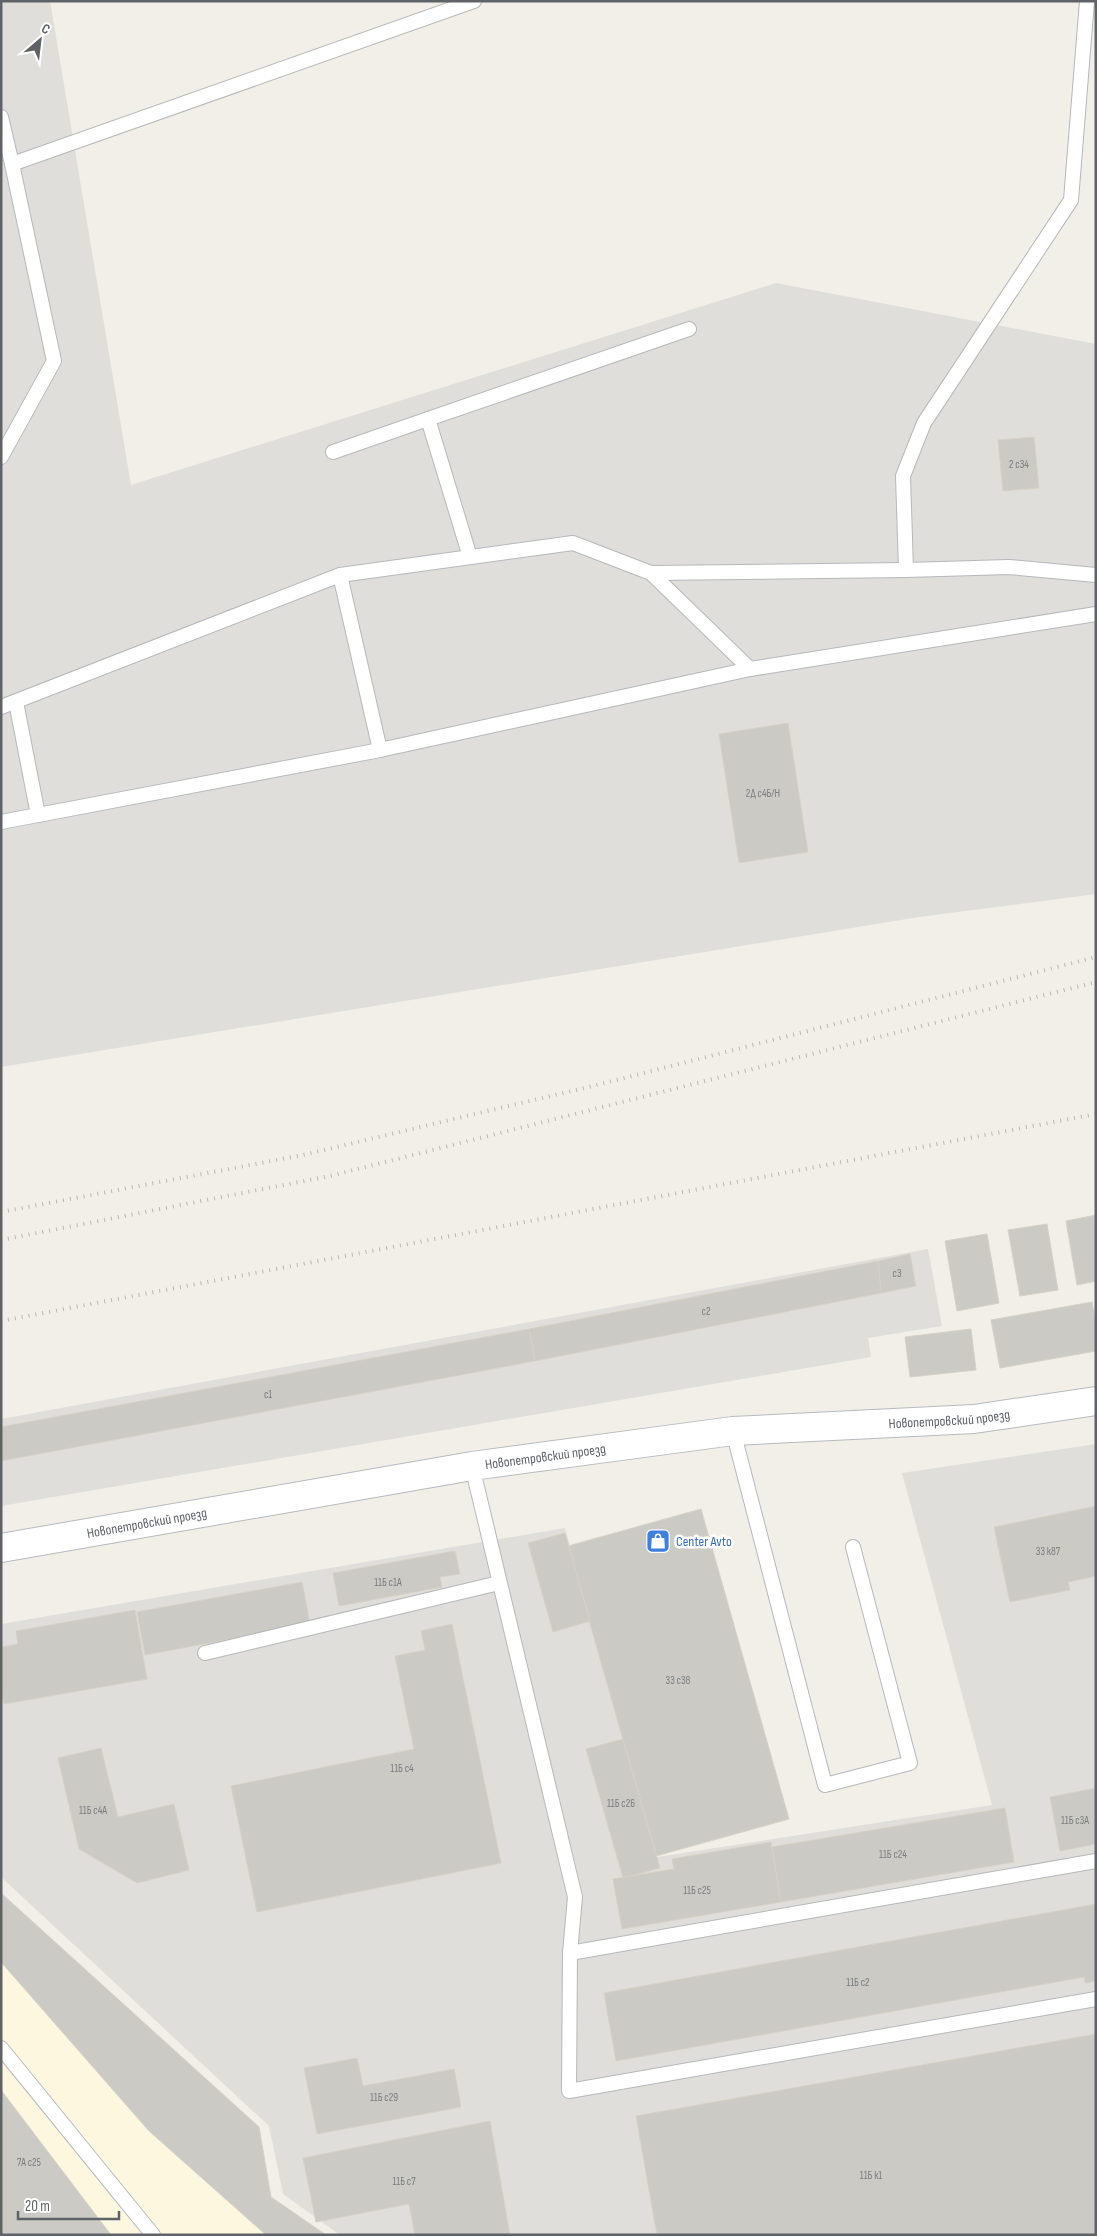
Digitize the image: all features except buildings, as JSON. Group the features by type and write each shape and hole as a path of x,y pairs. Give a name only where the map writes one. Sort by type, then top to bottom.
{"street":[{"name":"Новопетровский проезд","path":"1,1548 472,1466 733,1431 974,1419 1096,1401"}],"lane":[{"path":"12,164 474,1"},
{"path":"906,570 903,476 924,423 1071,200 1087,1"},
{"path":"1,117 54,360 1,457"},
{"path":"334,452 689,328"},
{"path":"428,419 470,557"},
{"path":"1,708 340,575 573,543 651,573 1009,567 1096,574"},
{"path":"651,573 750,669"},
{"path":"340,575 380,750"},
{"path":"1,822 380,750 750,669 1096,614"},
{"path":"16,702 38,815"},
{"path":"733,1431 825,1785 910,1763 853,1547"},
{"path":"472,1466 575,1897 570,1953 569,2091 1096,1999"},
{"path":"205,1653 499,1583"},
{"path":"570,1953 1096,1861"},
{"path":"1,2048 153,2235"}],"shaded area":[{"path":"1,1 50,1 131,485 776,283 1096,344 1096,894 919,917 1,1067"},
{"path":"928,1249 942,1326 868,1338 871,1357 1,1506 1,1419"},
{"path":"1096,1444 1096,2235 340,2235 283,2194 269,2126 1,1877 1,1624 565,1528 657,1857 992,1805 902,1473"},
{"path":"1,1962 149,2131 266,2235 1,2235"}],"railway":[{"path":"1,1212 303,1155 601,1084 1096,957"},
{"path":"1,1240 330,1176 1096,982"},
{"path":"1,1321 1096,1114"}],"place":[{"name":"Center Avto","path":"658,1541"}]}
